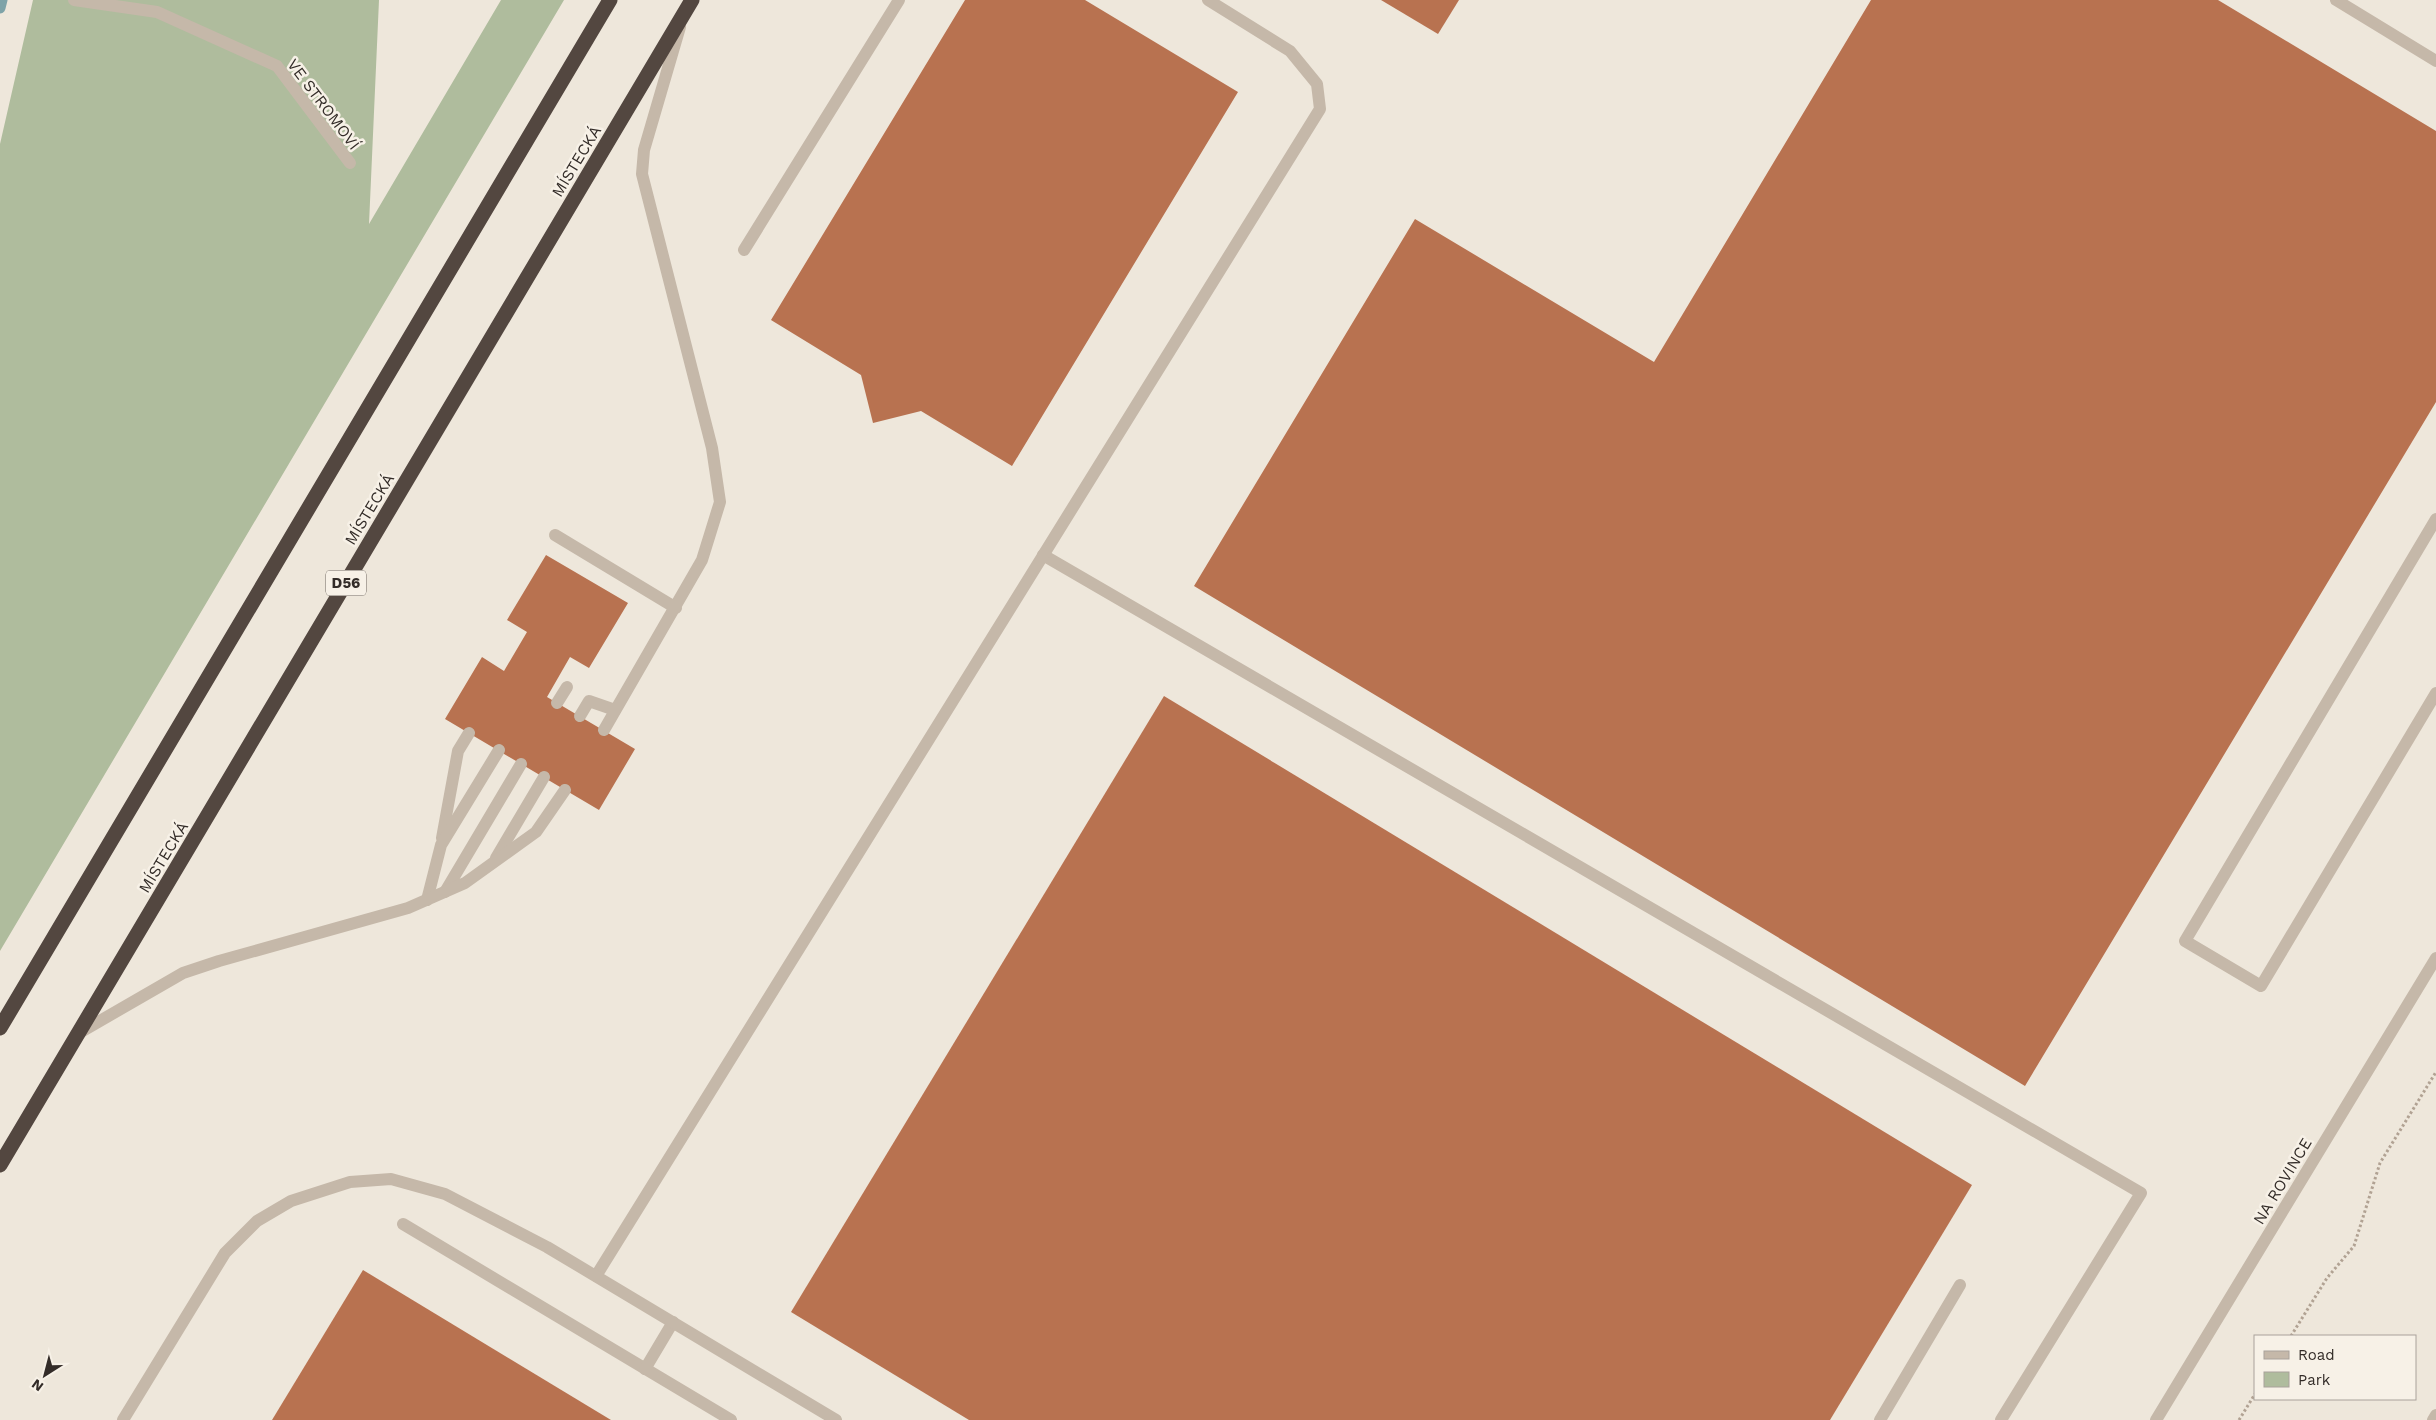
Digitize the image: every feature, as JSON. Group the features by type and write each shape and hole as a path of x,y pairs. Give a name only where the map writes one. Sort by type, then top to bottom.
{"highway":[{"path":"0,1028 610,0"},
{"name":"MÍSTECKÁ","path":"0,1165 692,0"}],"street":[{"name":"VE STROMOVÍ","path":"74,0 157,12 277,66 350,163"},
{"path":"744,250 900,0"},
{"path":"596,1276 1320,109 1317,84 1290,51 1208,0"},
{"path":"2336,0 2436,61"},
{"path":"604,730 702,560 720,502 712,448 642,174 644,150 684,14"},
{"path":"2436,520 2185,941 2261,986 2436,692"},
{"path":"556,534 676,608"},
{"path":"1043,555 2141,1193 2001,1420"},
{"path":"557,703 567,687"},
{"path":"580,716 589,701 615,710"},
{"path":"427,900 441,845 458,751 469,733"},
{"path":"441,845 499,750"},
{"path":"445,892 520,764"},
{"path":"494,862 544,777"},
{"path":"78,1033 184,973 228,958 408,908 465,883 536,832 565,790"},
{"name":"NA ROVINCE","path":"2156,1420 2436,958"},
{"path":"123,1420 225,1253 257,1221 291,1201 350,1182 391,1179 445,1194 547,1247 836,1420"},
{"path":"403,1224 731,1420"},
{"path":"1880,1420 1960,1285"},
{"path":"645,1368 673,1322"},
{"path":"2433,1420 2436,1415"}],"path":[{"path":"2292,1335 2327,1278 2354,1246 2380,1163 2436,1072"},
{"path":"2238,1420 2254,1396"}],"green space":[{"path":"33,0 379,0 369,224 501,0 564,0 0,951 0,144"}],"building":[{"path":"965,0 1085,0 1238,92 1012,466 921,411 873,423 861,375 771,320"},
{"path":"1381,0 1459,0 1438,34"},
{"path":"1871,0 2218,0 2436,131 2436,402 2025,1086 1194,586 1415,219 1654,362"},
{"path":"546,555 628,603 589,668 570,657 547,697 635,749 599,810 445,719 482,657 504,671 527,632 507,620"},
{"path":"1164,696 1972,1185 1830,1420 969,1420 791,1312"},
{"path":"363,1270 611,1420 272,1420"}],"waterway":[{"path":"0,8 2,0"}]}
